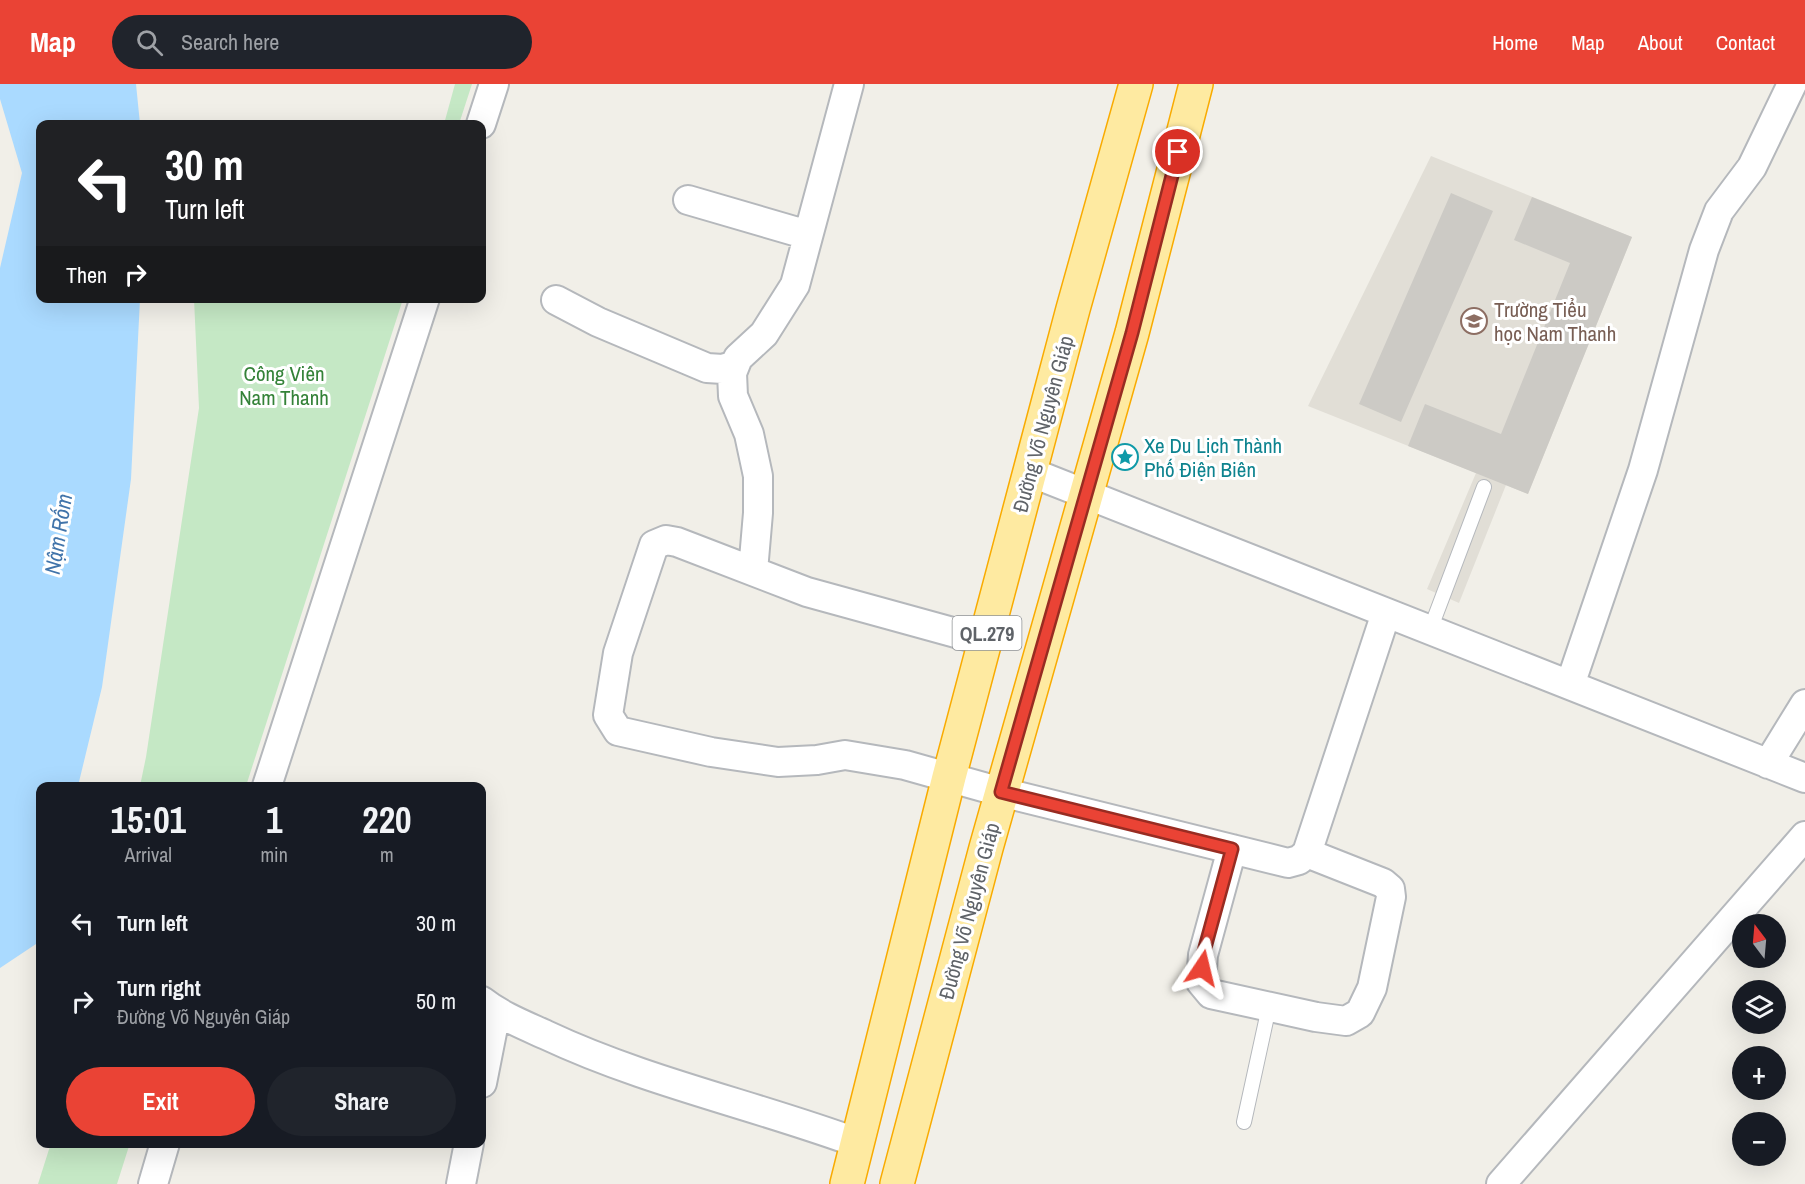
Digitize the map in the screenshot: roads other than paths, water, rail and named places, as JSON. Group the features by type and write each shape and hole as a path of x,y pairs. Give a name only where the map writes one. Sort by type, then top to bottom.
{"highway":[{"name":"Đường Võ Nguyên Giáp","path":"847,1184 949,777 1136,84"},
{"name":"Đường Võ Nguyên Giáp","path":"897,1184 1001,792 1132,333 1196,84"}],"street":[{"path":"482,120 494,84"},
{"path":"753,571 758,513 758,476 748,434 733,396 732,373 738,358 764,334 795,285 849,84"},
{"path":"1570,685 1643,470 1704,250 1719,211 1752,167 1792,84"},
{"path":"688,200 808,235"},
{"path":"556,300 598,322 707,368 723,369 735,365"},
{"path":"268,782 422,303"},
{"path":"1030,472 1805,778"},
{"path":"985,641 807,592 677,542 666,540 654,545 618,653 608,715 618,731 711,752 778,762 817,760 845,755 905,765 1001,792 1288,862 1299,860 1307,853 1386,613"},
{"path":"1768,764 1805,704"},
{"path":"1501,1184 1805,836"},
{"path":"1232,849 1203,955 1201,982 1211,994 1316,1017 1346,1021 1360,1013 1372,988 1391,897 1390,889 1383,883 1307,853"},
{"path":"486,1040 489,1007 586,1054 652,1077 804,1123 858,1143"},
{"path":"153,1184 164,1148"},
{"path":"460,1184 468,1148"}],"lane":[{"path":"1430,630 1484,487"},
{"path":"1244,1122 1269,1007"}],"water":[{"name":"Nậm Rốm","path":"0,84 136,84 140,120 36,120 36,303 140,303 131,479 102,687 79,782 36,782 36,944 0,968 0,268 22,173 0,99"}],"place":[{"name":"Trường Tiểu học Nam Thanh","path":"1474,321"},
{"name":"Xe Du Lịch Thành Phố Điện Biên","path":"1125,457"}],"park label":[{"name":"Công Viên Nam Thanh","path":"284,385"}]}
